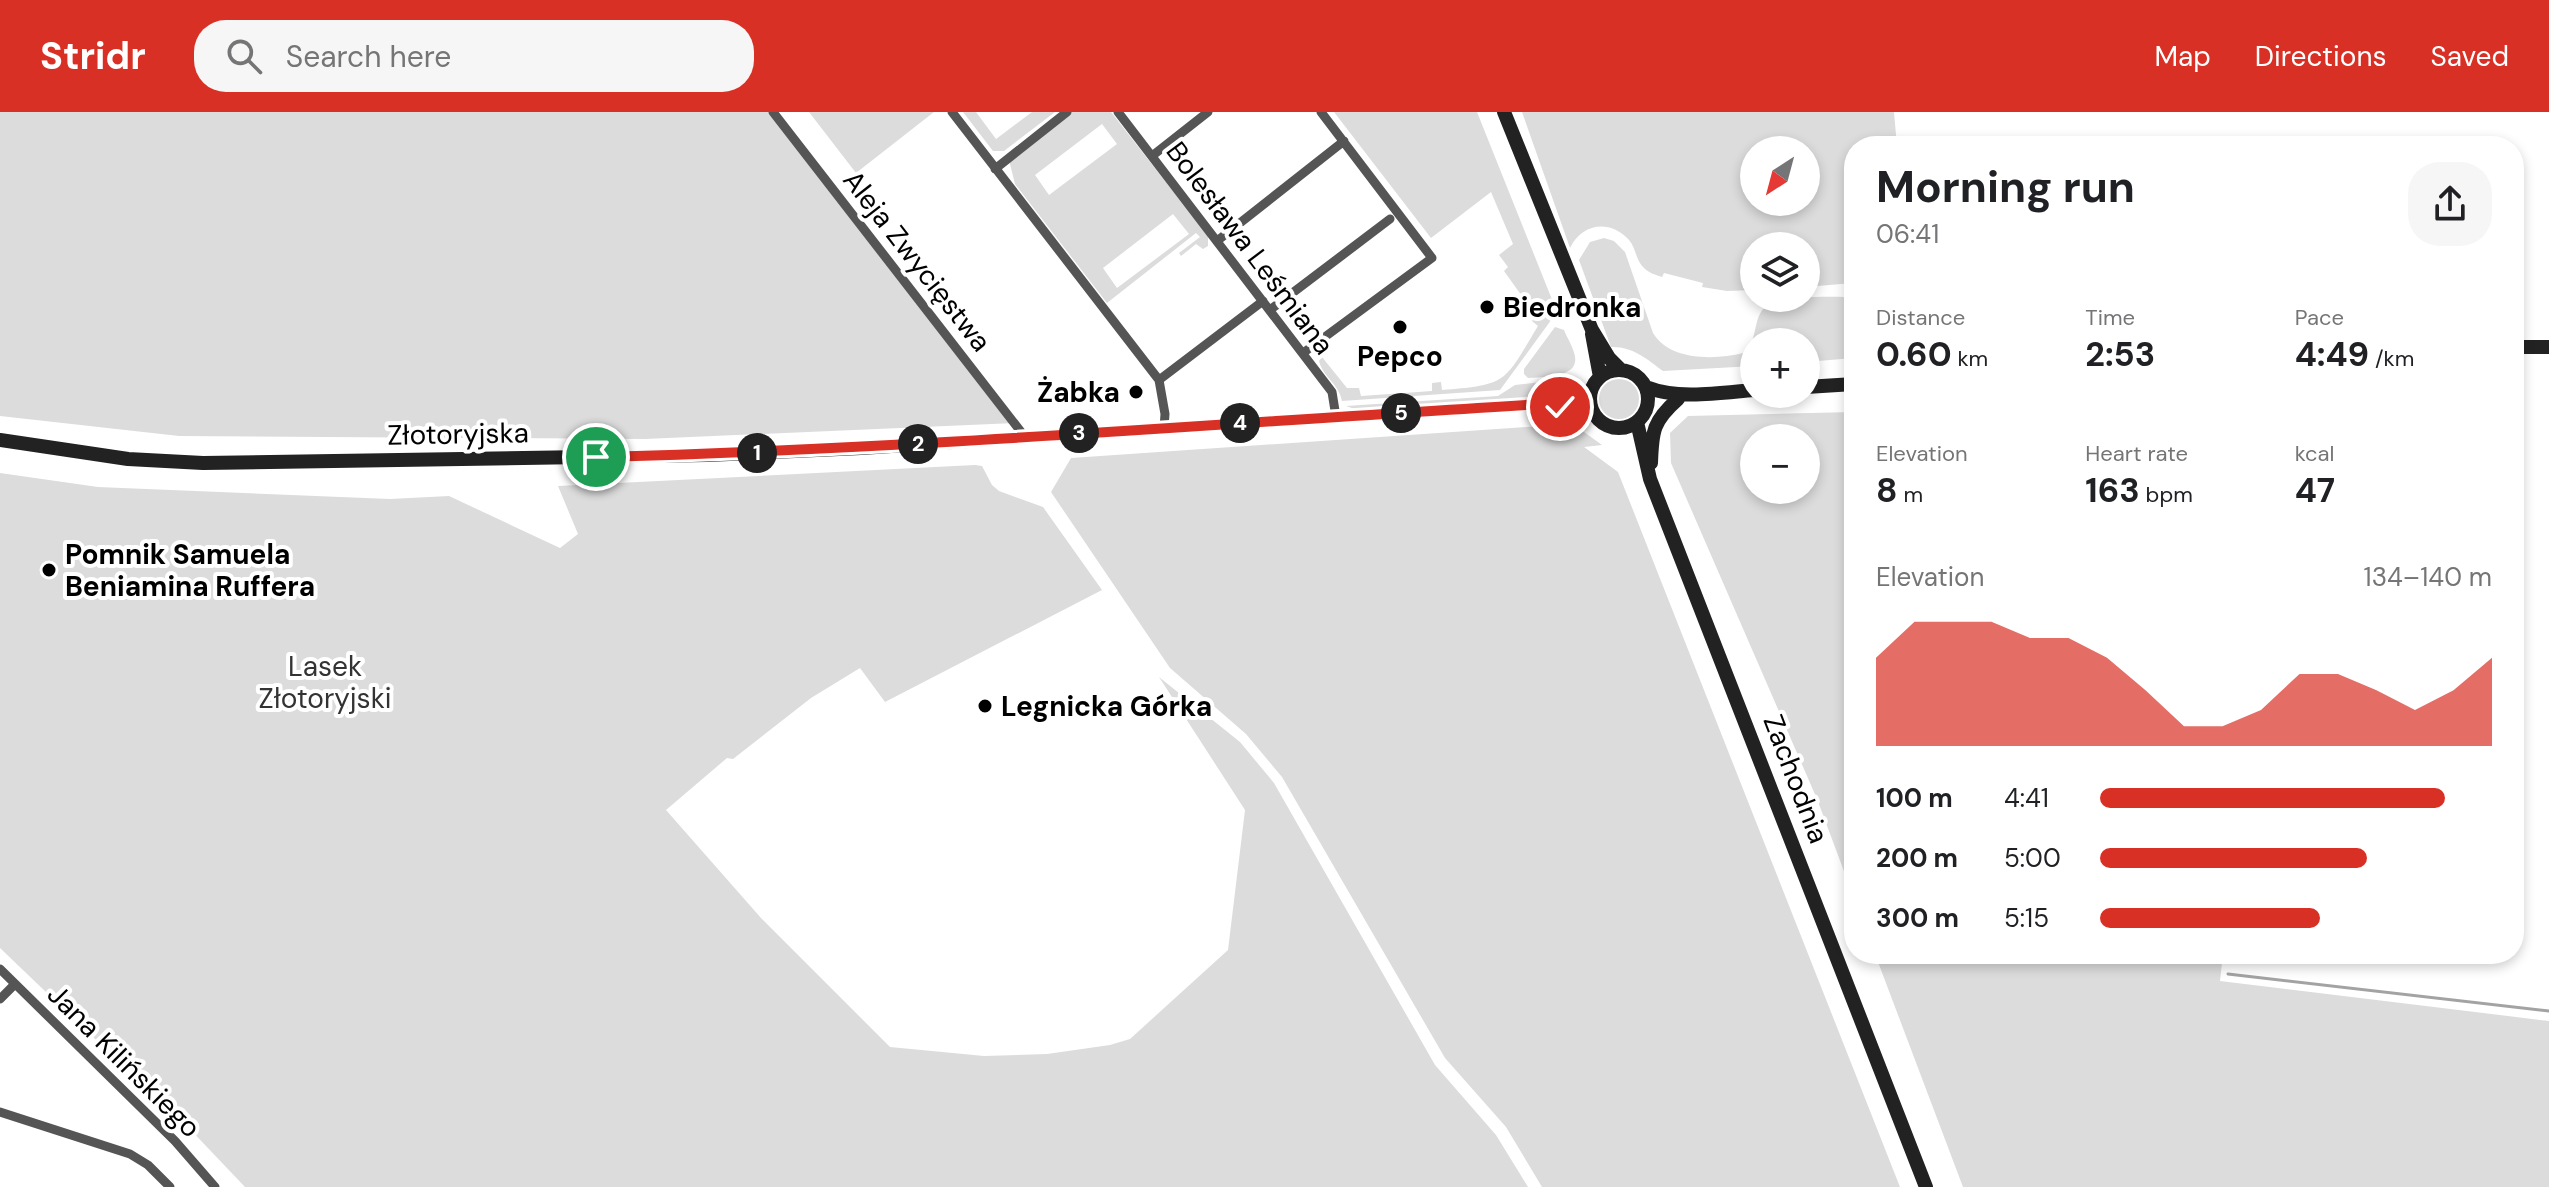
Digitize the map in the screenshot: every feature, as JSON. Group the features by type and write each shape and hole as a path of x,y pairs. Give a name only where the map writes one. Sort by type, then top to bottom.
{"main road":[{"path":"1504,112 1592,330 1609,358 1621,370 1637,376 1646,387 1649,400 1647,410"},
{"path":"1592,330 1600,377"},
{"path":"2524,347 2549,347"},
{"path":"1621,370 1609,371 1600,377 1590,392 1592,411 1603,424 1616,429 1629,427 1661,402 1695,394"},
{"path":"1820,386 1844,385"},
{"path":"1646,387 1695,394 1740,391"},
{"name":"Złotoryjska","path":"0,440 128,459 203,463 707,455 1541,404 1590,392"},
{"path":"1650,479 1654,426 1678,399"},
{"name":"Złotoryjska","path":"1541,404 1592,411"},
{"name":"Zachodnia","path":"1637,422 1650,479"},
{"name":"Zachodnia","path":"1616,429 1629,441 1650,479 1926,1187"}],"street":[{"name":"Aleja Zwycięstwa","path":"773,112 1025,437"},
{"path":"952,112 1159,380 1165,414 1164,428"},
{"path":"995,169 1067,112"},
{"name":"Bolesława Leśmiana","path":"1118,112 1332,392 1336,417"},
{"path":"1152,156 1208,112"},
{"path":"1303,353 1432,258 1321,112"},
{"path":"1217,241 1344,141"},
{"path":"1270,310 1390,219"},
{"path":"1159,380 1263,301"},
{"name":"Jana Kilińskiego","path":"0,969 175,1141 215,1187"},
{"path":"0,999 15,984"},
{"path":"0,1112 130,1154 148,1165 170,1187"}],"green space":[{"path":"0,112 776,112 1015,423 645,439 179,436 0,416"},
{"path":"809,112 934,112 856,173"},
{"path":"963,112 976,112 996,139 1032,112 1055,112 1004,151 993,151"},
{"path":"1071,112 1111,112 1208,236 1208,246 1203,249 1196,244 1181,256 1179,253 1200,237 1196,233 1107,303 1015,184 1009,160","holes":["1102,124 1117,144 1049,195 1035,175","1173,214 1189,234 1117,288 1103,268"]},
{"path":"1334,112 1477,112 1557,312 1500,390 1342,401 1338,390 1324,372 1319,361 1322,357 1347,388 1359,388 1361,396 1432,391 1432,383 1441,382 1442,390 1480,386 1493,382 1510,370 1538,326 1532,321 1538,312 1529,306 1504,271 1508,267 1499,255 1513,244 1491,192 1431,238"},
{"path":"1522,112 1894,112 1896,136 1844,136 1844,284 1820,286 1820,232 1740,232 1740,291 1727,291 1702,287 1703,283 1664,273 1662,277 1650,273 1641,265 1629,240 1613,229 1597,227 1582,233 1570,248"},
{"path":"1604,238 1614,241 1625,252 1653,333 1661,342 1670,349 1694,356 1740,354 1740,367 1663,371 1632,351 1611,347 1579,260 1590,242"},
{"path":"1844,297 1844,359 1820,361 1820,328 1756,328 1761,312 1820,312 1820,298"},
{"path":"1555,327 1564,330 1575,358 1573,367 1555,376 1528,378 1524,369"},
{"path":"1619,379 1633,385 1639,399 1633,413 1619,419 1605,413 1599,399 1605,385"},
{"path":"1563,382 1565,392 1512,399 1355,409 1346,406 1498,396 1515,385"},
{"path":"1844,412 1844,871 1817,799 1671,463 1670,433 1688,416"},
{"path":"1573,424 1602,445 1584,447 1618,472 1900,1187 1542,1187 1506,1127 1445,1058 1282,777 1246,734 1170,668 1051,492 1071,458 1542,426 1564,436"},
{"name":"Lasek Złotoryjski","path":"982,466 992,485 999,491 1043,507 1102,590 885,702 860,668 811,698 733,759 727,758 666,810 761,918 890,1047 984,1056 1047,1054 1110,1045 1130,1039 1228,950 1245,810 1159,677 1240,742 1274,783 1435,1065 1496,1135 1528,1187 245,1187 167,1105 0,948 0,473 98,487 390,499 449,496 560,548 578,534 558,486"},
{"path":"1879,964 2222,964 2220,981 2549,1021 2549,1187 1963,1187"}],"waterway":[{"path":"2228,974 2549,1011"}],"place":[{"name":"Biedronka","path":"1487,307"},
{"name":"Pepco","path":"1400,327"},
{"name":"Żabka","path":"1136,392"},
{"name":"Pomnik Samuela Beniamina Ruffera","path":"49,570"},
{"name":"Legnicka Górka","path":"985,706"}],"route":[{"path":"596,457 861,448 1541,404 1560,407"}]}
